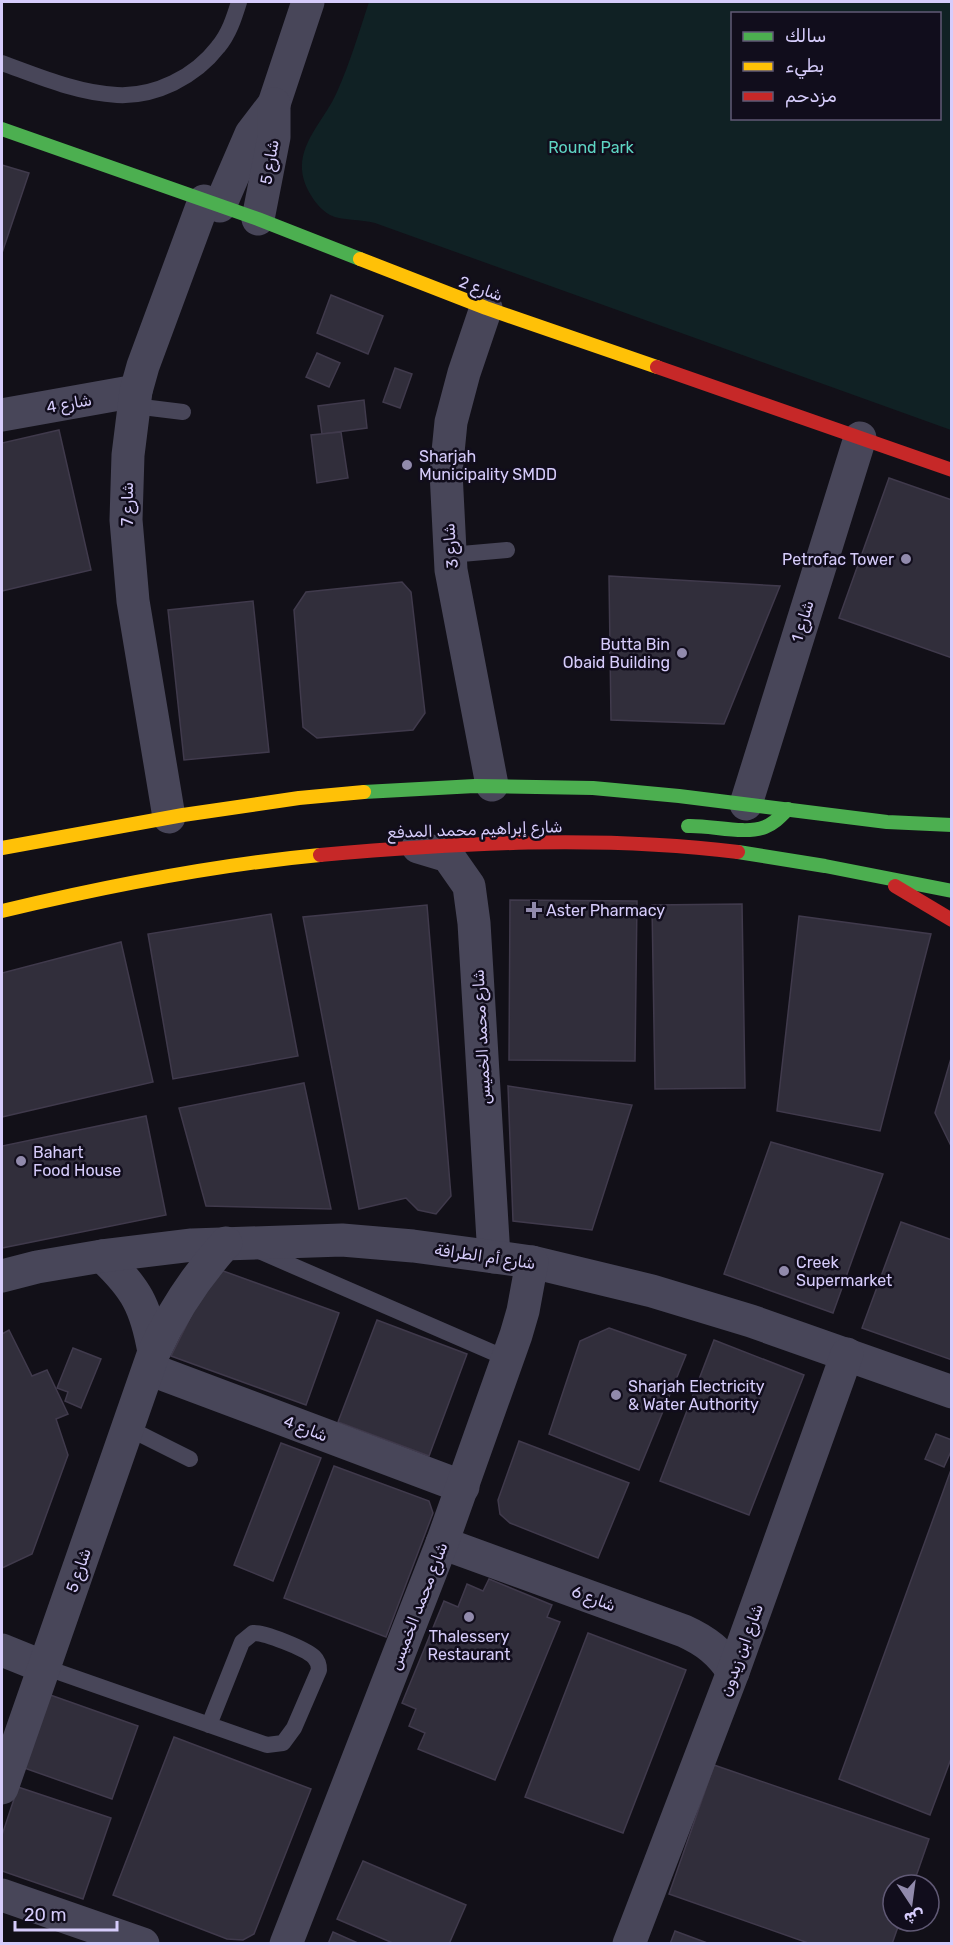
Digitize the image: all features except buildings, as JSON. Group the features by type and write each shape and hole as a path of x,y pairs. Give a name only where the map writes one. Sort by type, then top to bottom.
{"main road":[{"name":"شارع 2","path":"2,129 258,219 486,308 951,470"},
{"path":"2,848 169,817 290,798 364,791 492,785 590,788 668,794 907,824 951,825"},
{"path":"649,844 669,831 692,825 755,830 774,824 788,809"},
{"name":"شارع إبراهيم محمد المدفع","path":"2,911 128,882 202,869 311,855 418,847 578,842 649,844 757,854 951,891"},
{"path":"884,878 951,920"}],"street":[{"name":"شارع 5","path":"258,219 274,137 274,104 309,2"},
{"name":"شارع 5","path":"212,203 258,124 274,104"},
{"name":"شارع 7","path":"169,817 130,584 126,520 128,455 135,398 143,366 212,203"},
{"name":"شارع 3","path":"486,308 464,373 451,422 446,472 450,555 492,785"},
{"name":"شارع 4","path":"2,415 135,398"},
{"name":"شارع 1","path":"746,804 860,438"},
{"name":"شارع محمد الخميس","path":"418,847 448,855 469,886 474,923 494,1257"},
{"name":"شارع أم الطرافة","path":"2,1276 37,1267 102,1256 232,1242 342,1240 413,1246 532,1262 675,1298 848,1354 951,1392"},
{"name":"شارع 5","path":"2,1788 152,1361 178,1305 192,1283 232,1242"},
{"name":"شارع 5","path":"102,1256 123,1275 139,1298 150,1324 152,1361"},
{"name":"شارع محمد الخميس","path":"286,1944 463,1487 523,1311 532,1262"},
{"name":"شارع ابن زيدون","path":"629,1944 733,1672 848,1354"},
{"name":"شارع 4","path":"152,1361 463,1487"},
{"name":"شارع 6","path":"442,1543 684,1631 713,1647 733,1672"},
{"path":"2,1650 44,1667"},
{"path":"2,1895 143,1944"}],"lane":[{"path":"2,63 87,91 118,95 149,92 180,80 200,66 232,25 239,2"},
{"path":"135,398 183,412"},
{"path":"450,555 507,550"},
{"path":"232,1242 508,1359"},
{"path":"128,1428 190,1459"},
{"path":"44,1667 209,1725 267,1745 283,1743 294,1728 319,1670 319,1664 310,1654 260,1632 253,1633 242,1641 209,1725"}],"green space":[{"name":"Round Park","path":"369,2 951,2 951,430 375,223 335,217 327,213 309,192 303,178 302,164 309,140 331,104 350,59"}],"traffic: fast":[{"path":"2,129 258,219 360,259"},
{"path":"364,792 475,786 593,788 679,796 887,822 952,825"},
{"path":"688,826 738,830 757,829 772,823 788,809"},
{"path":"738,852 825,866 952,891"}],"traffic: slow":[{"path":"360,259 486,308 657,367"},
{"path":"2,848 183,815 299,798 364,792"},
{"path":"2,911 160,877 240,864 320,855"}],"traffic: jam":[{"path":"657,367 952,470"},
{"path":"320,855 476,844 581,842 738,852"},
{"path":"895,886 952,920"}],"place":[{"name":"Sharjah Municipality SMDD","path":"407,465"},
{"name":"Petrofac Tower","path":"906,559"},
{"name":"Butta Bin Obaid Building","path":"682,653"},
{"name":"Aster Pharmacy","path":"534,910"},
{"name":"Bahart Food House","path":"21,1161"},
{"name":"Creek Supermarket","path":"784,1271"},
{"name":"Sharjah Electricity & Water Authority","path":"616,1395"},
{"name":"Thalessery Restaurant","path":"469,1617"}]}
